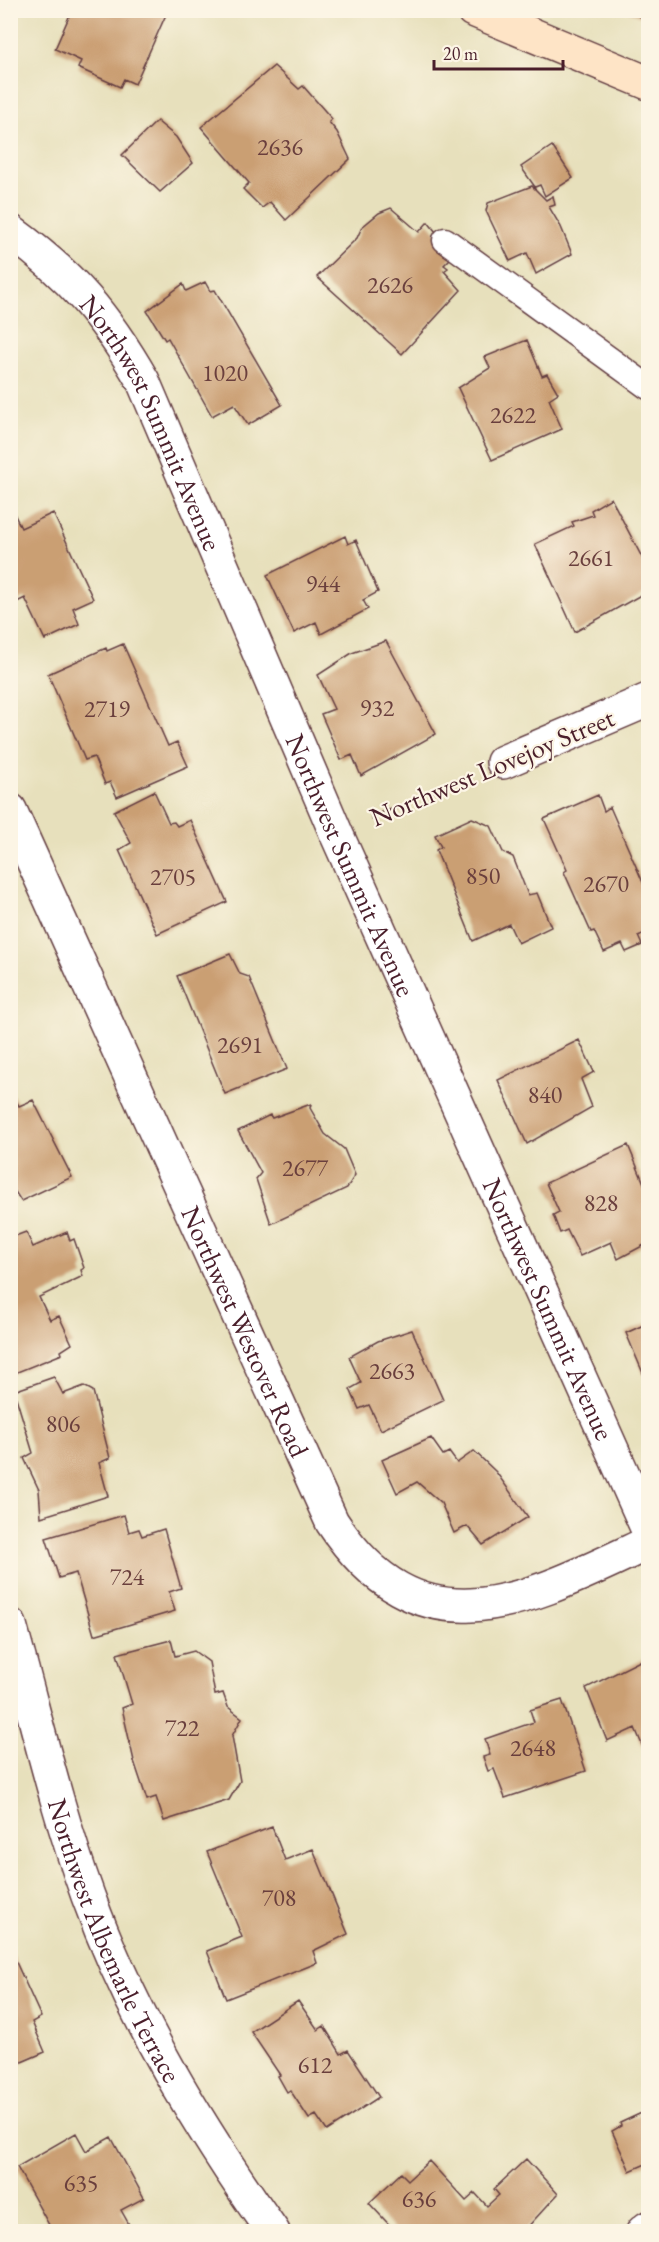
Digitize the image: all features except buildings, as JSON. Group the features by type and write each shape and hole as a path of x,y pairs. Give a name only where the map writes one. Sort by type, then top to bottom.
{"main road":[{"path":"473,10 648,83"}],"street":[{"name":"Northwest Summit Avenue","path":"10,231 66,274 118,338 143,381 336,833 648,1530"},
{"name":"Northwest Lovejoy Street","path":"503,762 648,700"},
{"name":"Northwest Westover Road","path":"10,810 332,1522 348,1547 372,1573 402,1591 427,1599 461,1605 524,1598 648,1543"},
{"name":"Northwest Albemarle Terrace","path":"10,1625 72,1851 88,1897 125,1984 149,2037 182,2095 273,2232"},
{"path":"643,2232 648,2228"}],"lane":[{"path":"446,240 648,387"}],"path":[{"name":"Northwest Lovejoy Street","path":"336,833 503,762"}]}
